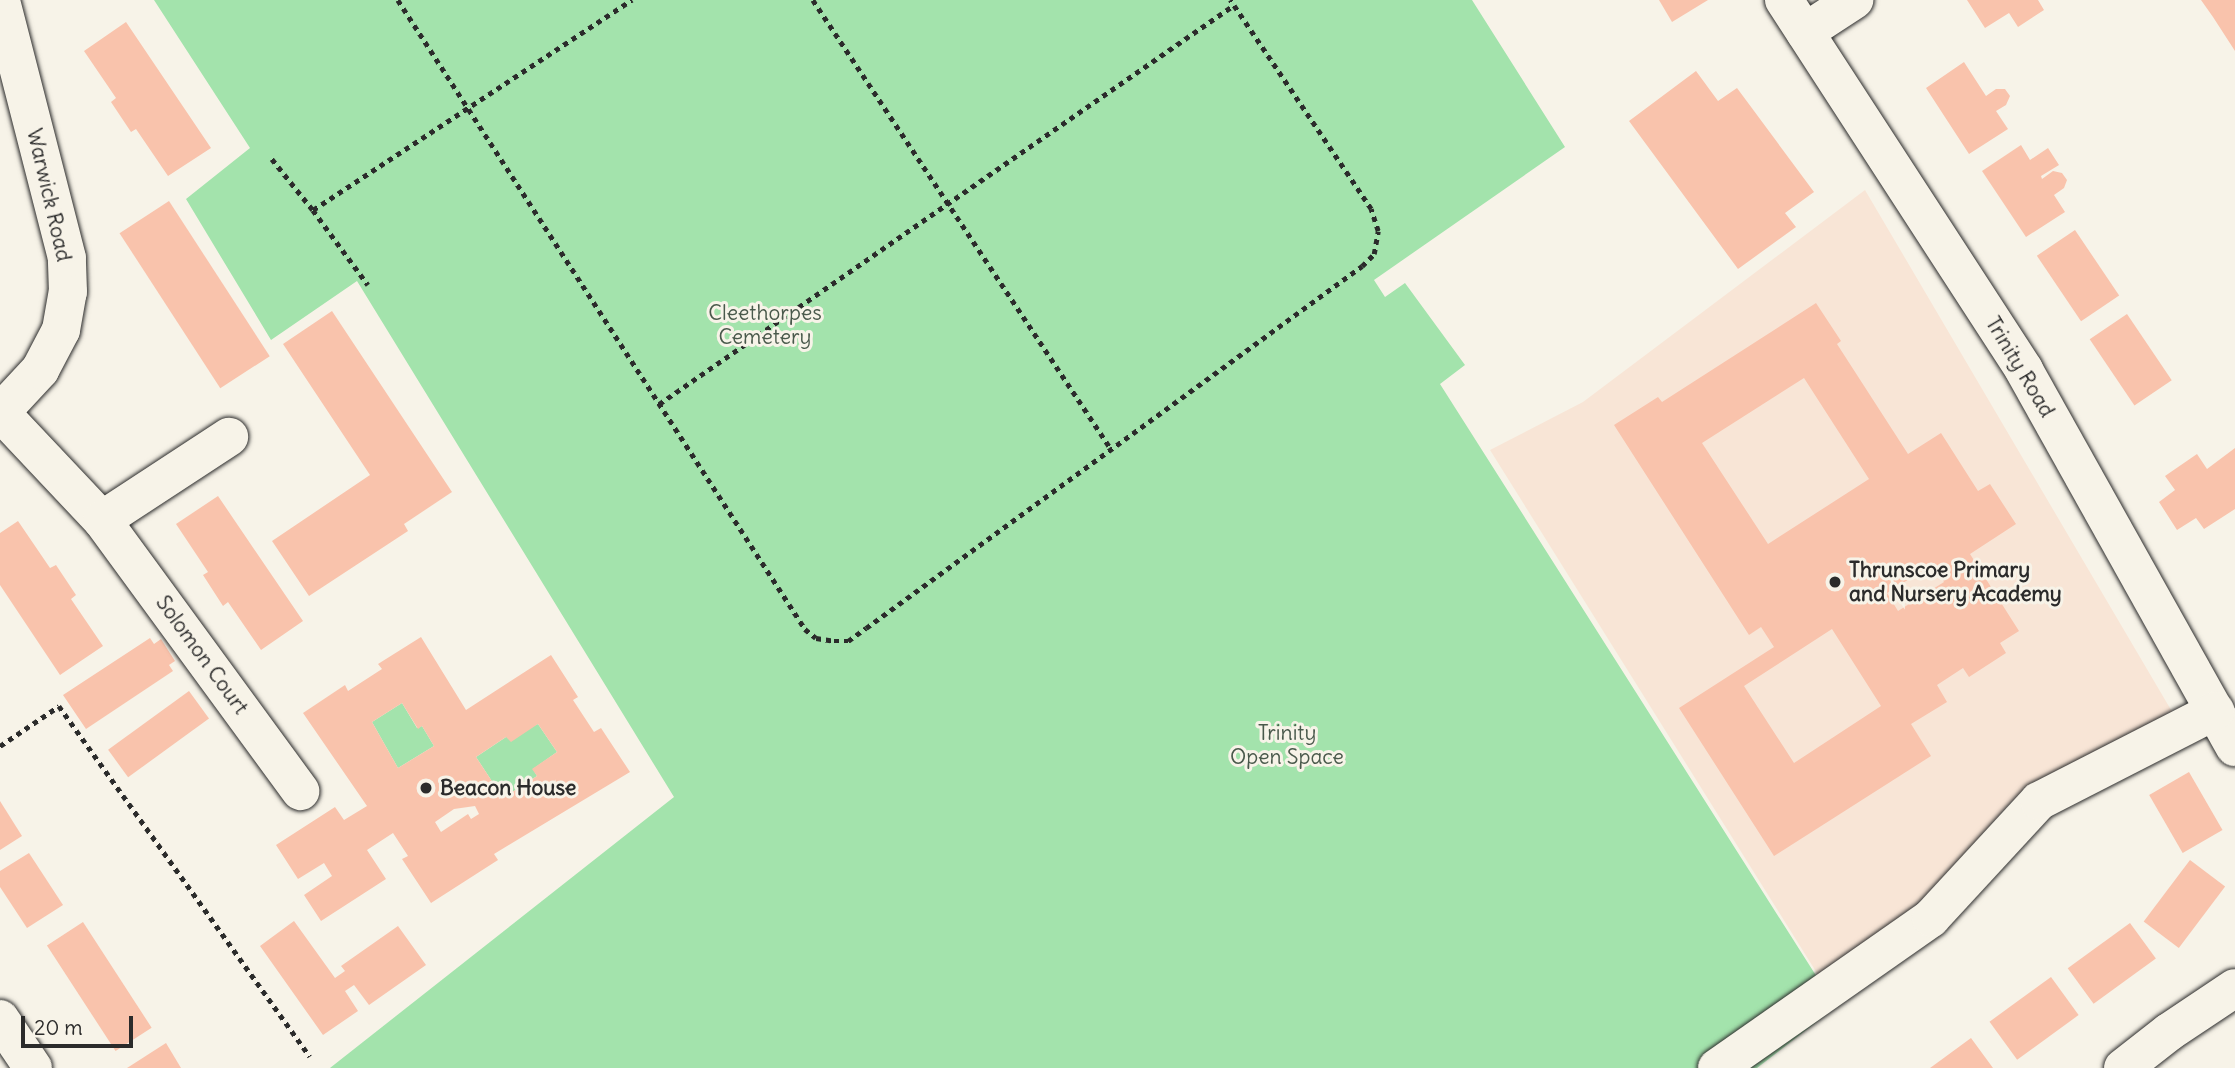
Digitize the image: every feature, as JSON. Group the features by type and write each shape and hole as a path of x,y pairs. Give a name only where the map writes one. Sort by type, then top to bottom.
{"street":[{"name":"Trinity Road","path":"1784,0 2024,370 2227,726"},
{"path":"1805,32 1854,0"},
{"name":"Warwick Road","path":"0,413 40,370 61,330 68,292 67,258 1,1"},
{"name":"Solomon Court","path":"0,413 102,520 300,791"},
{"path":"102,520 229,436"},
{"path":"1717,1068 1931,918 2039,801 2227,726"},
{"path":"2123,1068 2169,1032 2235,988"},
{"path":"0,1019 33,1068"}],"path":[{"path":"398,0 468,109 659,404 805,629 816,638 848,641 866,628 1362,266 1374,254 1378,231 1371,209 1232,3 659,404"},
{"path":"313,211 632,0"},
{"path":"813,0 1111,449"},
{"path":"272,159 368,285"},
{"path":"0,746 59,706 310,1056"}],"shaded area":[{"name":"Thrunscoe Primary and Nursery Academy","path":"1865,190 2174,715 2010,803 1912,914 1820,978 1490,450 1583,402"}],"green space":[{"path":"154,0 1472,0 1565,147 1374,280 1385,297 1405,283 1465,365 1440,384 1836,1007 1757,1068 330,1068 674,797 357,281 271,340 186,199 250,148"},
{"path":"402,703 417,728 422,726 434,746 398,768 372,722"},
{"path":"538,724 557,752 533,769 537,776 503,798 476,757 506,737"}],"building":[{"path":"1659,0 1708,0 1672,22"},
{"path":"1967,0 2038,0 2044,10 2018,27 2009,13 1985,28"},
{"path":"2201,0 2235,0 2235,51 2213,17"},
{"path":"126,22 211,148 168,176 136,129 131,132 111,102 116,98 84,51"},
{"path":"1964,62 1986,96 1996,89 2005,89 2010,96 2006,105 1996,111 2008,129 1969,154 1926,88"},
{"path":"1696,71 1718,101 1737,88 1814,192 1785,213 1796,227 1738,269 1629,121"},
{"path":"2021,145 2030,160 2048,148 2059,165 2041,176 2042,179 2053,171 2062,173 2067,180 2064,188 2054,195 2065,212 2026,237 1982,171"},
{"path":"169,201 270,356 220,388 120,233"},
{"path":"2075,230 2119,295 2081,321 2037,256"},
{"name":"Thrunscoe Primary and Nursery Academy","path":"1816,303 1841,341 1837,344 1908,454 1941,433 1978,491 1990,484 2016,524 1970,554 2019,631 2000,643 2006,653 1969,677 1963,668 1937,685 1947,702 1911,724 1931,756 1774,856 1679,708 1774,647 1761,627 1749,635 1614,425 1658,397 1662,402","holes":["1804,378 1869,479 1768,544 1702,443","1933,564 1944,582 1898,611 1887,593","1832,629 1881,706 1794,763 1744,686"]},
{"path":"332,311 452,492 404,524 408,531 309,596 272,541 370,475 283,344"},
{"path":"2127,314 2172,380 2134,405 2090,339"},
{"path":"2235,448 2235,509 2204,529 2196,518 2177,530 2159,502 2175,490 2165,476 2197,454 2207,469"},
{"path":"218,496 303,621 261,650 228,602 223,606 203,575 208,572 176,524"},
{"path":"18,521 50,568 56,565 76,595 71,599 103,646 60,675 0,585 0,533"},
{"name":"Beacon House","path":"421,637 466,710 551,655 578,697 573,700 594,732 601,728 630,772 494,854 498,860 431,903 402,859 408,856 393,833 367,850 386,879 321,921 304,895 332,876 324,863 298,879 276,845 335,807 344,820 367,806 303,713 345,685 348,691 382,669 378,664","holes":["402,703 418,729 422,726 434,746 398,768 372,722","538,724 557,752 532,769 537,776 503,798 476,757 506,737 511,742","475,806 479,814 471,819 468,814 441,832 435,822 454,809"]},
{"path":"150,638 154,644 161,639 175,661 169,665 173,671 86,729 63,695"},
{"path":"189,691 209,719 128,777 108,750"},
{"path":"2189,772 2222,830 2183,853 2149,795"},
{"path":"0,801 22,836 0,850"},
{"path":"29,853 63,905 27,928 0,887 0,871"},
{"path":"2190,860 2225,886 2179,948 2144,921"},
{"path":"294,921 335,978 345,971 341,966 398,926 426,965 369,1005 354,985 345,991 358,1011 323,1035 260,946"},
{"path":"83,922 152,1028 116,1051 47,945"},
{"path":"2130,923 2156,959 2094,1004 2068,968"},
{"path":"2051,977 2079,1015 2017,1060 1990,1022"},
{"path":"1971,1038 1993,1068 1930,1068 1941,1060"},
{"path":"166,1043 181,1068 127,1068"}],"place":[{"name":"Thrunscoe Primary and Nursery Academy","path":"1835,582"},
{"name":"Beacon House","path":"426,788"}],"park label":[{"name":"Cleethorpes Cemetery","path":"765,325"},
{"name":"Trinity Open Space","path":"1287,745"}]}
